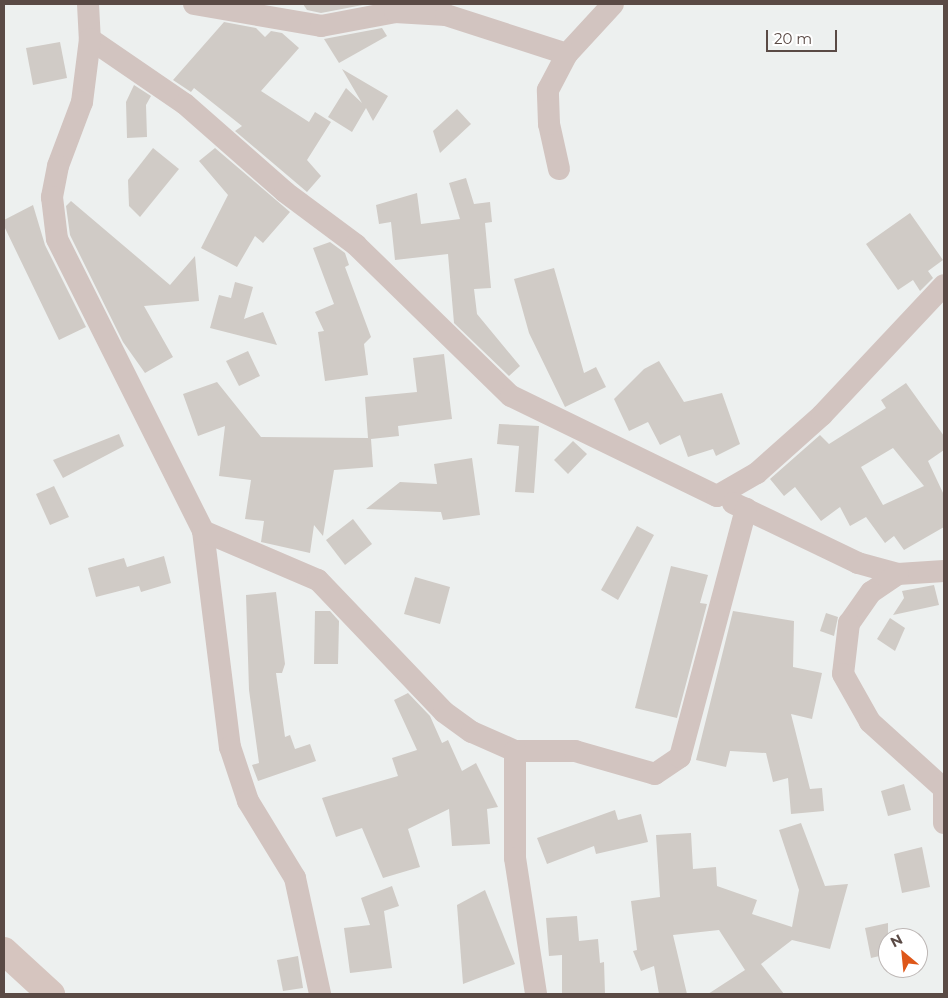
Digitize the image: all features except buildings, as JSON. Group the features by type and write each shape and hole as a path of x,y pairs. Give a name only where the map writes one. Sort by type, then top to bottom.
{"street":[{"path":"88,4 90,39 82,102 58,166 52,197 57,239 202,532 230,747 248,801 295,878 320,994"},
{"path":"194,4 321,26 395,12 446,15 567,54"},
{"path":"559,169 549,124 548,90 567,54 614,4"},
{"path":"90,39 185,104 285,192 356,245 512,396 858,563 898,574 944,571"},
{"path":"717,496 757,473 822,415 944,285"},
{"path":"202,532 318,580 444,712 472,732 515,751 575,751 655,774 673,765 680,756 746,509"},
{"path":"898,574 871,592 849,623 843,674 870,722 944,786 944,822"},
{"path":"515,751 515,858 536,994"},
{"path":"4,951 51,994"}]}
